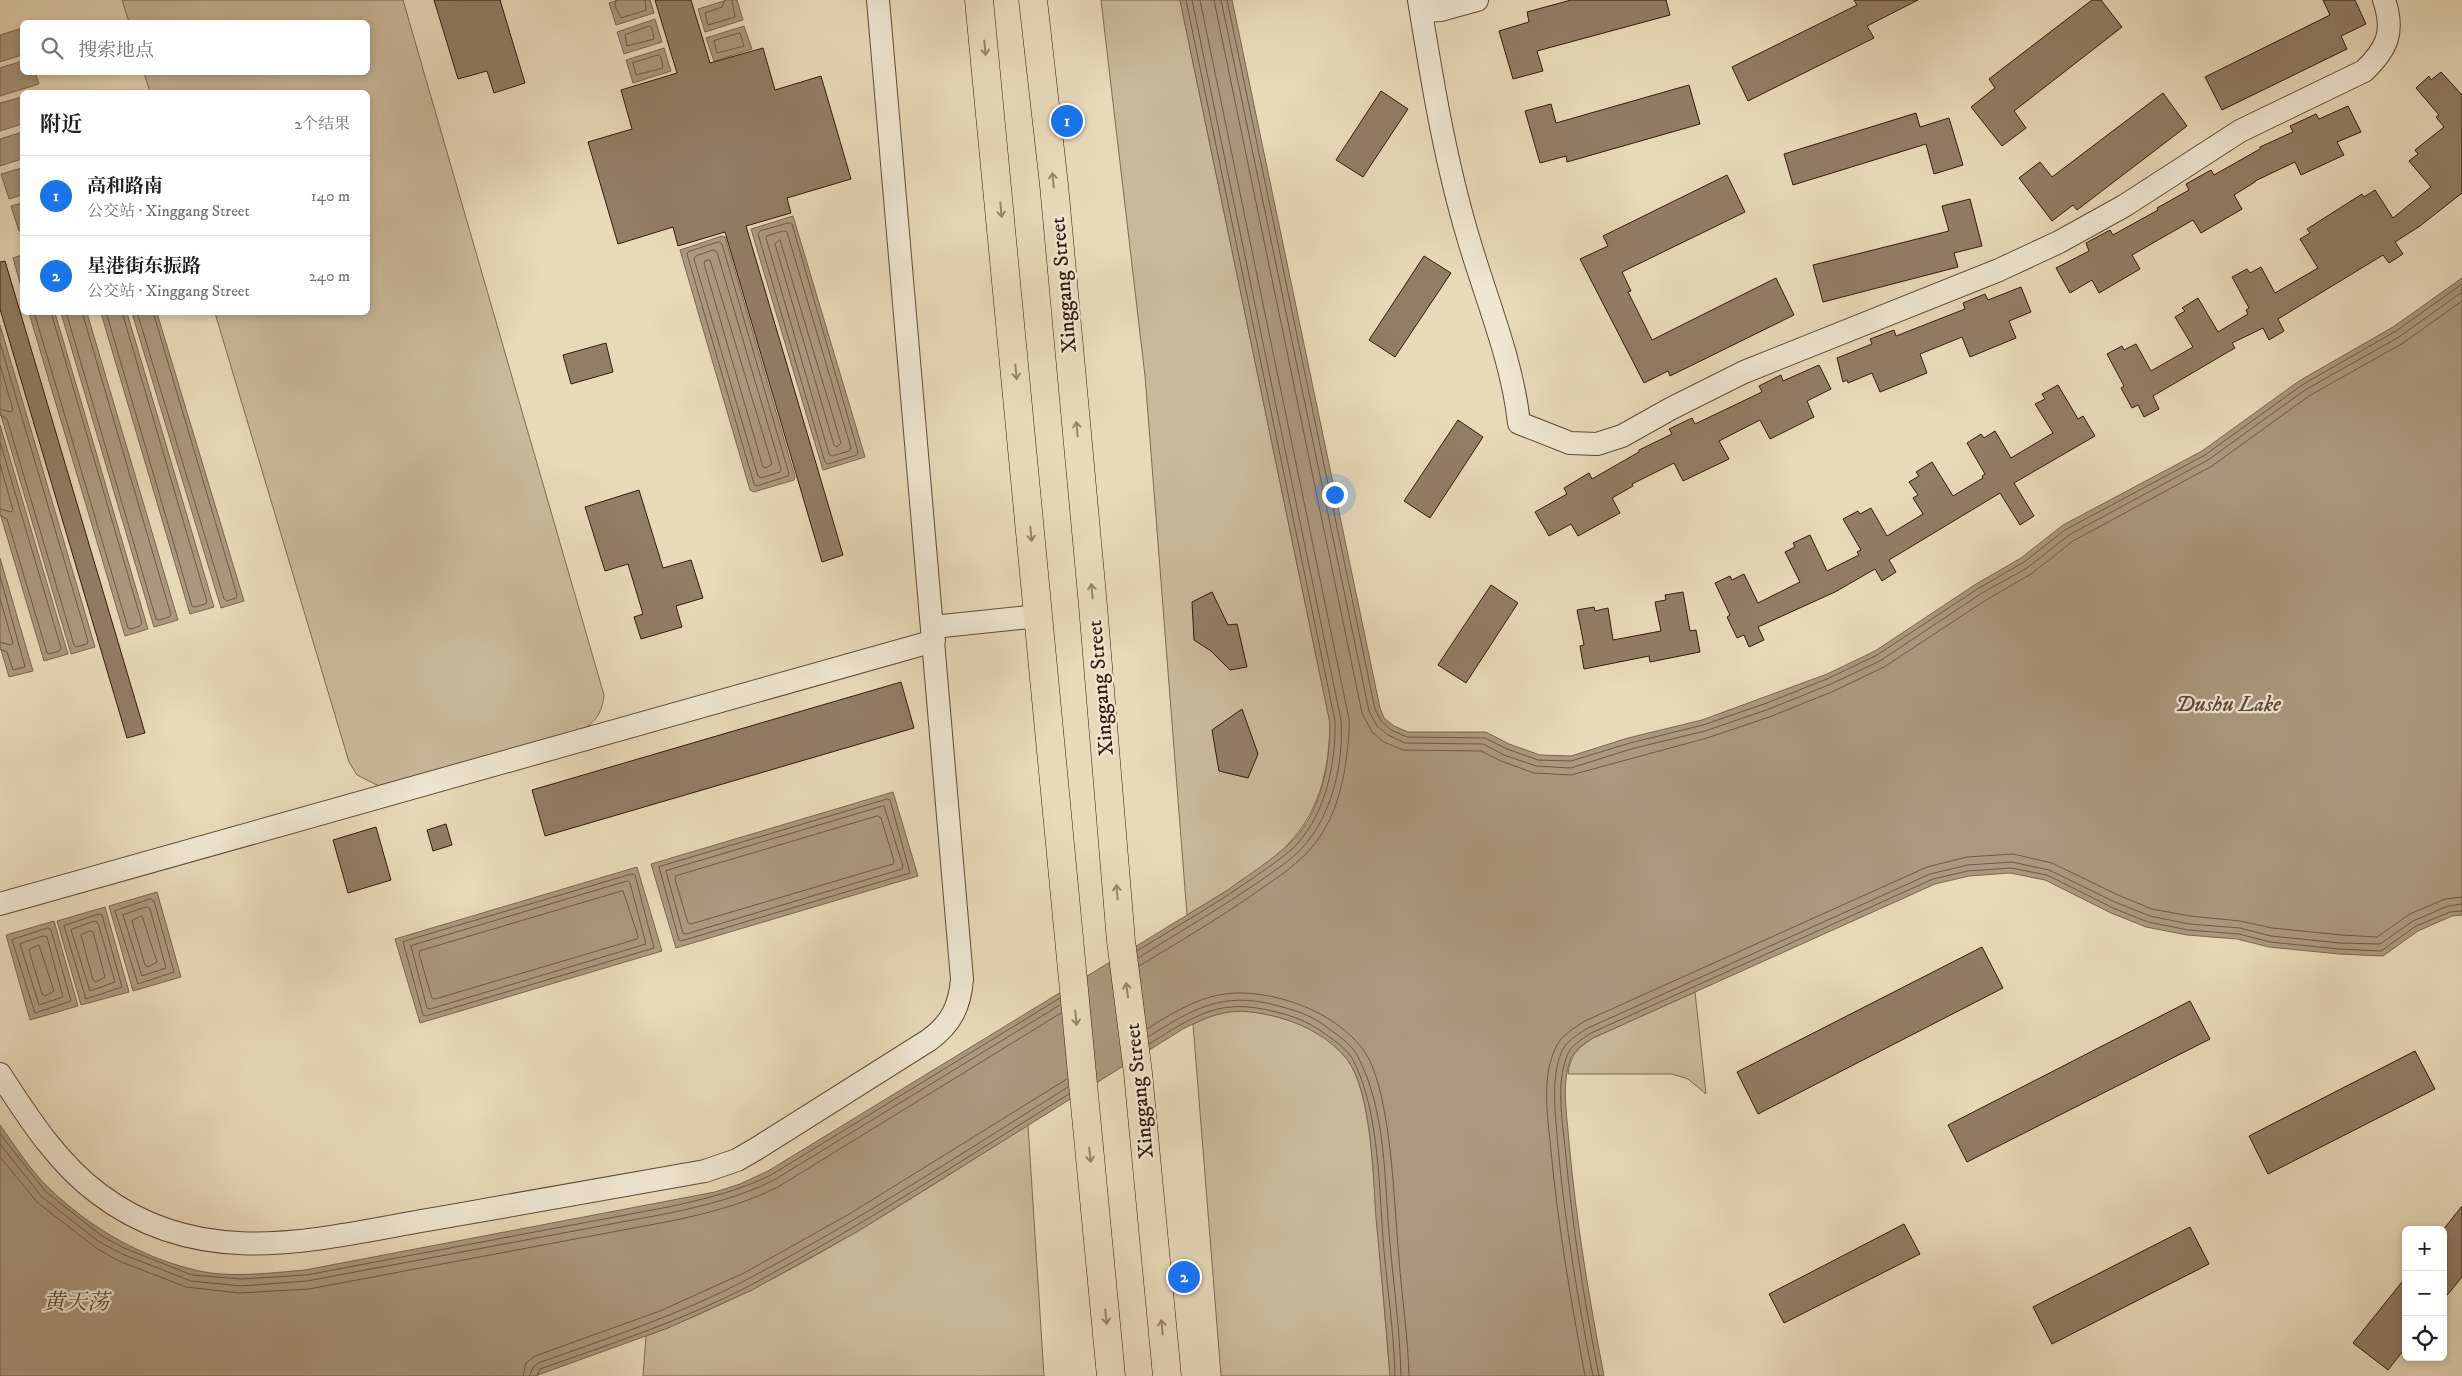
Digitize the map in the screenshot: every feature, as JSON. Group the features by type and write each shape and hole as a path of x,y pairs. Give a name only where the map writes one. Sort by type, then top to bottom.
{"main road":[{"path":"979,0 1111,1376"},
{"name":"Xinggang Street","path":"1033,0 1055,194 1093,606 1121,941 1138,1073 1167,1376"}],"street":[{"path":"0,1074 50,1145 99,1194 155,1225 186,1236 214,1242 243,1244 317,1240 705,1171 737,1160 940,1032 957,1009 962,979 878,0"},
{"path":"1477,0 1441,10 1420,5 1448,160 1468,236 1510,366 1519,423 1558,440 1583,444 1598,444 1622,436 1744,372 1999,270 2086,228 2240,131 2364,71 2380,55 2388,37 2388,17 2384,0"},
{"path":"0,904 933,634 1039,616"}],"shaded area":[{"path":"122,0 403,0 604,695 600,712 586,728 379,786 357,775 349,762 216,315 370,315 370,90 149,90 145,75 370,75 370,20 128,20"},
{"path":"1101,0 1180,0 1330,723 1327,762 1319,793 1307,819 1290,842 1270,861 1246,879 1187,915 1145,376"},
{"path":"1695,992 1706,1094 1688,1079 1672,1074 1568,1074 1573,1057 1583,1045 1593,1038"},
{"path":"1236,1010 1282,1018 1311,1030 1324,1038 1347,1059 1355,1074 1362,1092 1370,1137 1390,1376 1221,1376 1193,1024 1211,1016"},
{"path":"1028,1125 1044,1376 643,1376 646,1336 746,1292 794,1267 889,1212"}],"water":[{"path":"618,0 650,0 654,13 616,25 609,3"},
{"path":"727,0 737,0 743,20 705,32 698,9"},
{"name":"Dushu Lake","path":"1180,0 1232,0 1380,708 1384,718 1394,726 1408,732 1486,732 1509,744 1540,755 1571,756 1628,738 1702,720 1827,674 1875,651 1976,584 2021,558 2063,525 2202,451 2299,381 2393,327 2462,278 2462,915 2452,916 2418,931 2383,956 2339,954 2269,947 2237,939 2187,935 2146,927 2111,913 2045,880 2010,873 1969,876 1935,884 1593,1038 1578,1049 1571,1058 1565,1088 1579,1230 1604,1376 1390,1376 1370,1136 1362,1092 1355,1074 1341,1052 1325,1039 1308,1029 1281,1018 1241,1011 1209,1017 1183,1029 860,1230 752,1290 668,1328 535,1376 0,1376 0,1125 43,1182 65,1203 98,1227 115,1238 152,1256 191,1269 219,1274 233,1275 305,1270 715,1192 740,1184 768,1171 1228,890 1269,861 1292,841 1311,816 1322,786 1326,770 1330,723"},
{"path":"655,19 662,42 624,54 617,32"},
{"path":"744,26 752,49 714,61 706,38"},
{"path":"20,29 20,56 0,62 0,35"},
{"path":"664,48 671,71 633,83 626,60"},
{"path":"20,62 20,75 36,75 39,84 0,96 0,68"},
{"path":"20,98 20,125 0,131 0,103"},
{"path":"20,133 20,160 0,166 0,139"},
{"path":"20,169 20,196 9,199 1,174"},
{"path":"20,204 20,231 19,231 11,206"},
{"path":"793,216 865,457 823,470 751,229"},
{"path":"722,236 725,237 795,477 794,480 754,492 750,490 680,250"},
{"path":"20,256 20,283 13,258"},
{"path":"30,315 56,315 148,629 125,636"},
{"path":"62,315 88,315 178,620 154,627"},
{"path":"102,315 128,315 214,607 190,614"},
{"path":"133,315 158,315 244,601 221,608"},
{"path":"0,325 95,647 71,654 0,412"},
{"path":"0,425 68,654 44,661 0,513"},
{"path":"0,558 33,671 9,677 0,646"},
{"path":"893,792 918,876 676,948 651,864"},
{"path":"637,867 662,951 420,1023 395,939"},
{"path":"157,892 181,977 133,991 109,906"},
{"path":"105,907 129,992 81,1005 57,921"},
{"path":"54,921 78,1006 30,1020 6,935"}],"building":[{"path":"434,0 500,0 525,83 494,93 487,71 458,79"},
{"path":"655,0 691,0 710,63 763,48 775,90 821,76 851,179 787,198 791,213 746,226 843,555 822,562 725,232 678,246 673,227 618,244 588,142 632,129 621,90 677,73"},
{"path":"1571,0 1666,0 1670,15 1537,51 1543,71 1513,79 1499,31 1529,22 1527,12"},
{"path":"1854,0 1918,0 1867,26 1874,38 1748,101 1732,67 1857,5"},
{"path":"2092,0 2101,0 2122,27 2014,111 2026,128 2002,146 1971,107 1995,88 1989,79"},
{"path":"2323,0 2355,0 2366,24 2341,36 2347,49 2222,110 2205,77 2330,15"},
{"path":"2441,72 2462,95 2462,193 2420,226 2395,242 2403,254 2389,263 2383,255 2278,319 2284,331 2269,340 2263,328 2232,343 2235,348 2153,396 2159,409 2144,417 2138,405 2132,408 2121,388 2124,386 2107,354 2122,346 2124,350 2136,344 2151,371 2193,347 2175,317 2185,311 2182,308 2198,298 2218,332 2248,314 2246,310 2249,308 2232,277 2247,269 2250,273 2261,267 2275,293 2318,268 2300,239 2310,233 2307,229 2362,194 2364,197 2375,190 2393,218 2431,187 2409,161 2418,154 2415,150 2444,127 2436,117 2439,115 2416,88 2429,76 2431,80"},
{"path":"1689,85 1700,124 1567,162 1566,156 1540,163 1525,111 1551,104 1556,123"},
{"path":"1381,91 1408,109 1363,177 1336,160"},
{"path":"2163,93 2187,126 2077,210 2073,205 2052,221 2019,178 2040,162 2052,177"},
{"path":"2348,106 2361,132 2337,142 2344,155 2301,175 2295,162 2255,181 2234,195 2242,209 2201,233 2193,220 2132,255 2140,269 2099,293 2092,280 2070,293 2056,268 2089,251 2086,243 2110,230 2113,235 2158,210 2157,208 2189,190 2186,184 2211,170 2214,175 2260,149 2260,147 2293,132 2290,126 2316,114 2319,119"},
{"path":"1916,113 1920,127 1949,118 1963,165 1934,174 1926,144 1793,185 1784,154"},
{"path":"1727,175 1745,212 1622,272 1631,291 1628,292 1652,340 1776,278 1794,315 1670,376 1668,371 1644,383 1580,259 1608,246 1603,236"},
{"path":"1970,199 1982,246 1954,253 1958,267 1823,302 1813,265 1949,231 1942,206"},
{"path":"1424,256 1451,273 1395,357 1369,340"},
{"path":"5,261 145,733 127,738 0,309 0,262"},
{"path":"2021,287 2031,312 2009,321 2016,338 1970,357 1962,337 1920,354 1927,373 1880,392 1872,373 1848,383 1847,380 1843,382 1837,358 1872,344 1870,339 1894,330 1896,336 1965,309 1963,303 1985,294 1988,300"},
{"path":"606,343 613,372 571,384 563,355"},
{"path":"1819,365 1831,389 1807,401 1814,417 1770,439 1760,420 1719,441 1729,459 1683,481 1674,463 1632,484 1633,486 1612,498 1620,513 1578,536 1571,524 1549,536 1535,512 1567,494 1564,488 1589,473 1592,479 1639,452 1639,450 1672,434 1669,429 1692,418 1695,424 1762,392 1759,386 1781,375 1783,381"},
{"path":"2058,385 2078,419 2083,416 2095,436 2014,483 2034,516 2020,525 2000,493 1889,560 1896,572 1882,581 1875,569 1835,592 1758,627 1764,640 1749,647 1744,635 1737,638 1727,617 1730,615 1715,583 1730,576 1732,580 1744,574 1758,603 1800,582 1785,552 1795,547 1793,543 1810,535 1827,571 1859,555 1857,552 1861,550 1843,519 1858,511 1860,514 1871,508 1887,536 1923,514 1913,498 1918,495 1909,482 1919,476 1916,472 1932,462 1953,496 1983,478 1982,476 1985,474 1967,443 1981,434 1984,438 1995,431 2011,458 2053,433 2035,404 2045,399 2042,394"},
{"path":"1458,420 1483,437 1430,518 1404,501"},
{"path":"639,490 663,568 691,560 703,598 676,606 682,627 641,639 634,617 643,614 628,564 605,571 585,507"},
{"path":"1491,585 1518,603 1466,683 1438,665"},
{"path":"1212,592 1228,625 1237,624 1247,667 1230,670 1211,651 1194,640 1192,602"},
{"path":"1683,592 1690,631 1696,630 1700,652 1650,662 1649,656 1584,669 1580,646 1584,645 1577,610 1594,607 1595,611 1608,608 1613,640 1661,631 1655,602 1666,600 1665,595"},
{"path":"901,682 914,728 545,836 532,790"},
{"path":"1242,709 1258,754 1248,778 1219,771 1212,730"},
{"path":"446,824 452,845 433,851 427,830"},
{"path":"376,827 391,880 348,893 333,840"},
{"path":"1982,947 2003,988 1758,1114 1737,1072"},
{"path":"2190,1001 2210,1039 1967,1162 1948,1125"},
{"path":"2415,1051 2435,1089 2268,1174 2249,1136"},
{"path":"2462,1206 2462,1277 2447,1295 2447,1226"},
{"path":"1904,1224 1920,1254 1784,1323 1769,1294"},
{"path":"2190,1227 2209,1264 2052,1344 2033,1307"},
{"path":"2402,1282 2402,1352 2388,1370 2353,1343"}],"place":[{"name":"高和路南","path":"1067,121"},
{"name":"星港街东振路","path":"1184,1277"}],"water label":[{"name":"黄天荡","path":"76,1301"}]}
